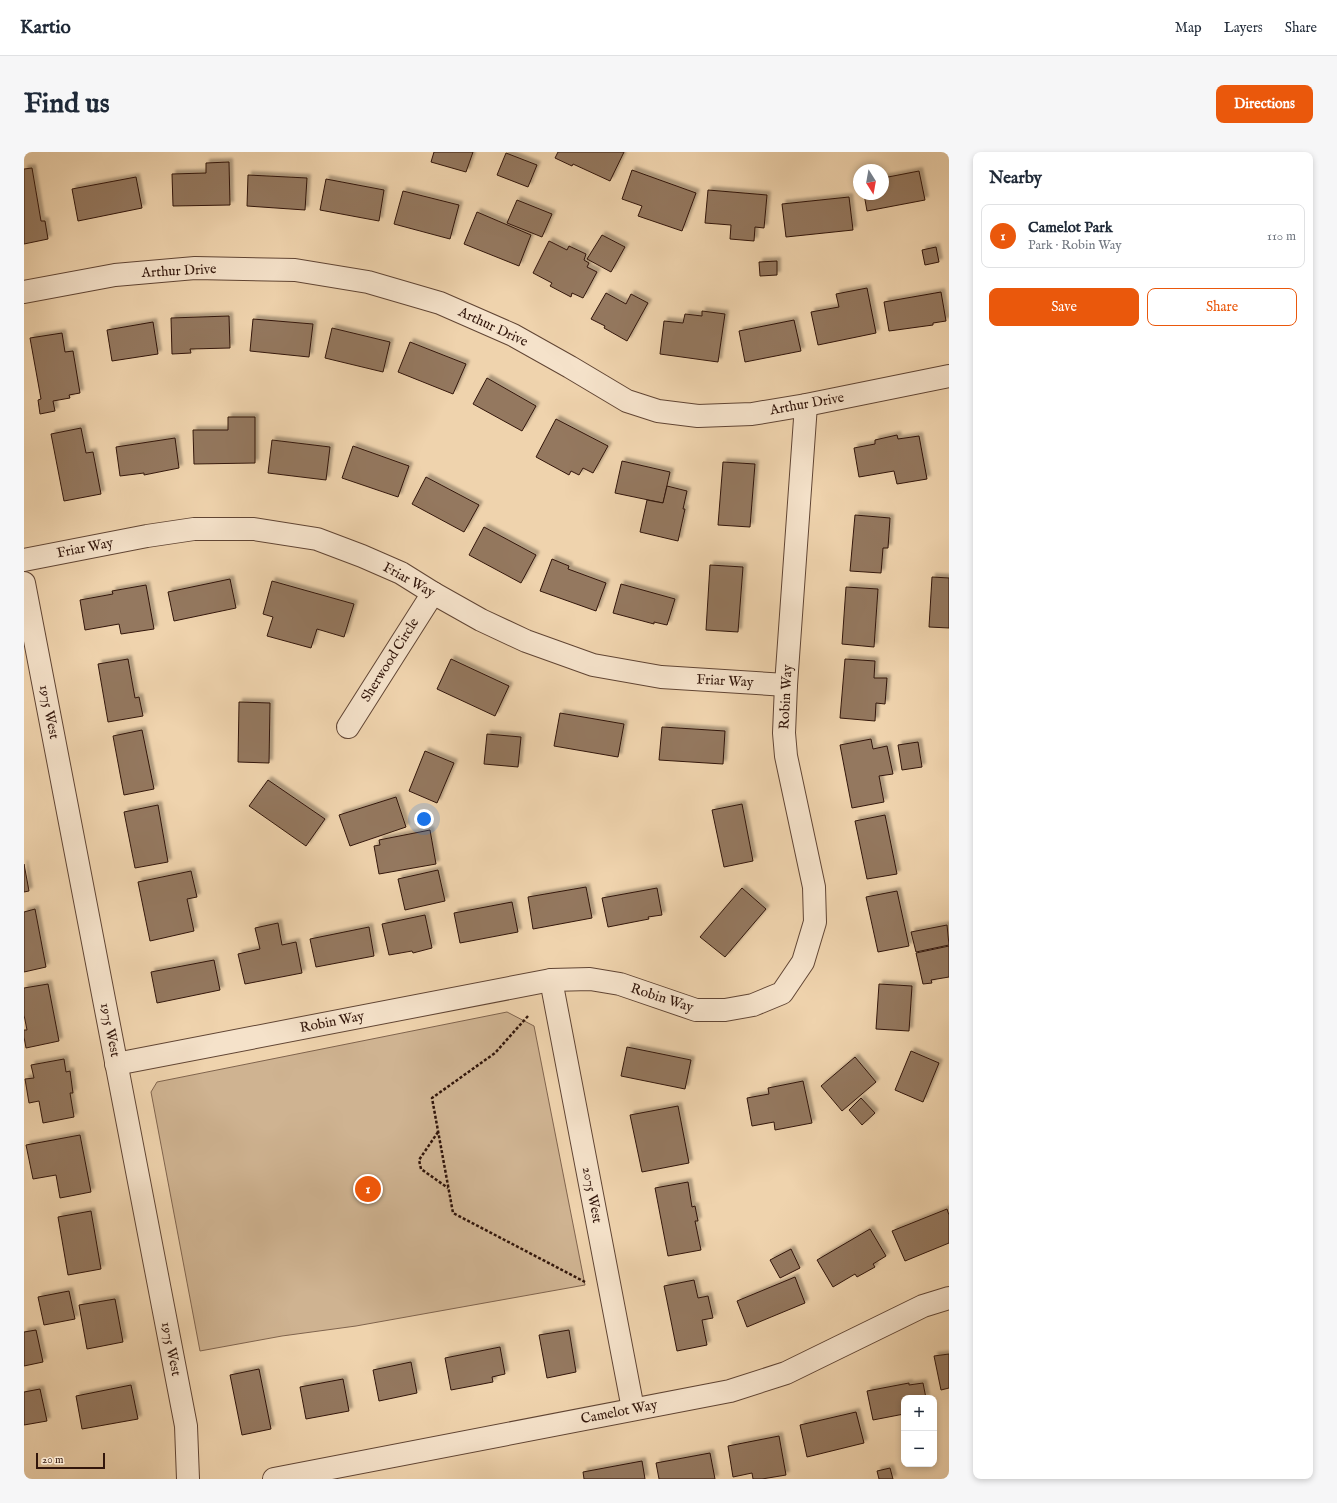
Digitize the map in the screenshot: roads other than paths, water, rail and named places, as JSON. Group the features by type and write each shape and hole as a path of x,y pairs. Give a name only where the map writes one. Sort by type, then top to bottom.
{"street":[{"name":"Arthur Drive","path":"24,292 115,275 195,268 294,270 368,282 440,303 513,335 627,401 658,411 698,416 752,414 806,405 949,376"},
{"name":"Robin Way","path":"116,1064 551,980 590,979 620,984 696,1010 724,1010 753,1005 782,993 803,962 815,922 814,887 786,756 784,733 786,684 806,405"},
{"name":"Friar Way","path":"24,560 147,536 194,529 254,529 317,539 401,573 481,620 526,641 593,665 661,677 786,684"},
{"name":"1975 West","path":"24,583 186,1426 188,1479"},
{"name":"Sherwood Circle","path":"348,727 433,593"},
{"name":"2075 West","path":"551,980 633,1409"},
{"name":"Camelot Way","path":"274,1479 730,1391 786,1373 923,1306 949,1298"}],"place":[{"name":"Camelot Park","path":"368,1189"}]}
